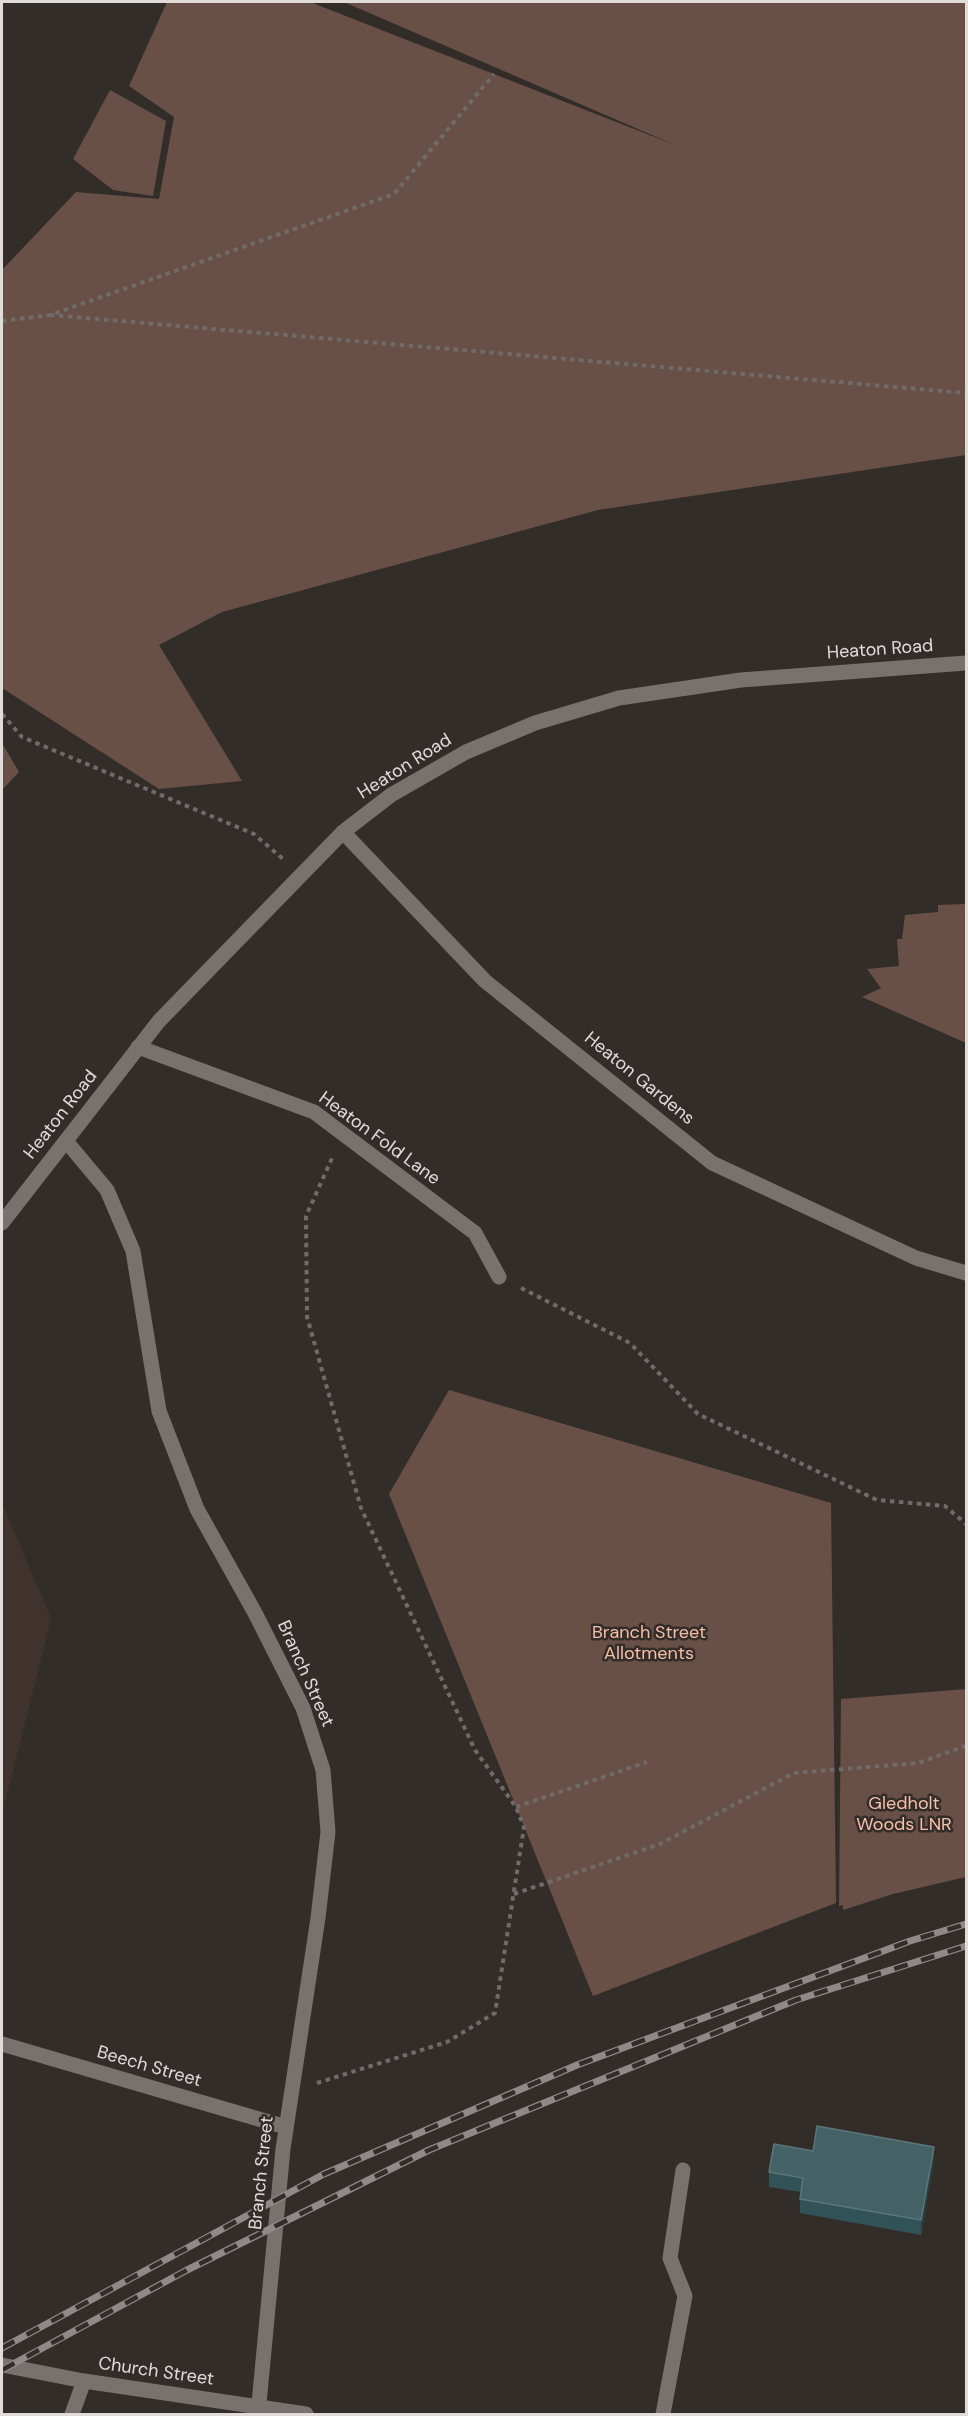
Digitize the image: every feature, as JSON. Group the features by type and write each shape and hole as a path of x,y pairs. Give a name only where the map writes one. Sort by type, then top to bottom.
{"street":[{"name":"Heaton Road","path":"2,1223 159,1021 343,832 391,795 466,752 535,723 619,698 741,680 966,663"},
{"name":"Heaton Gardens","path":"343,832 485,981 712,1164 916,1258 966,1273"},
{"name":"Heaton Fold Lane","path":"138,1047 314,1112 475,1233 499,1278"},
{"name":"Branch Street","path":"66,1141 107,1190 133,1251 159,1411 197,1509 255,1613 303,1708 323,1770 328,1832 318,1918 283,2149 260,2378 259,2410"},
{"name":"Beech Street","path":"2,2044 286,2127"},
{"path":"663,2415 685,2296 670,2258 683,2170"},
{"name":"Church Street","path":"2,2365 259,2410 306,2415"},
{"path":"72,2415 84,2381"}],"path":[{"path":"50,315 394,194 494,74"},
{"path":"2,321 50,315 966,393"},
{"path":"2,714 22,737 254,834 302,874"},
{"path":"291,2092 447,2042 495,2013 524,1827 516,1807 475,1750 361,1509 307,1317 306,1216 343,1133"},
{"path":"499,1278 630,1343 698,1414 877,1500 945,1506 966,1524"},
{"path":"514,1894 660,1844 794,1773 918,1763 966,1746"},
{"path":"516,1807 647,1762"}],"shaded area":[{"path":"2,1503 51,1618 2,1814"}],"green space":[{"path":"167,2 310,2 675,145 344,2 966,2 966,455 598,510 222,612 159,645 242,781 159,789 2,688 2,270 76,192 159,199 174,117 129,86"},
{"path":"110,90 166,121 153,196 113,190 73,159"},
{"path":"2,743 19,772 2,790"},
{"path":"966,904 966,1043 862,997 881,988 867,969 899,966 897,939 902,939 905,915 938,912 938,905"},
{"name":"Branch Street Allotments","path":"449,1390 831,1503 836,1903 593,1996 389,1494"},
{"name":"Gledholt Woods LNR","path":"966,1689 966,1877 893,1894 843,1910 843,1905 839,1906 841,1699"}],"building":[{"path":"817,2126 934,2147 921,2220 800,2199 803,2178 769,2172 774,2144 813,2151"}],"railway":[{"path":"2,2348 324,2174 577,2065 910,1941 966,1924"},
{"path":"2,2370 187,2270 429,2150 796,2000 966,1946"}]}
